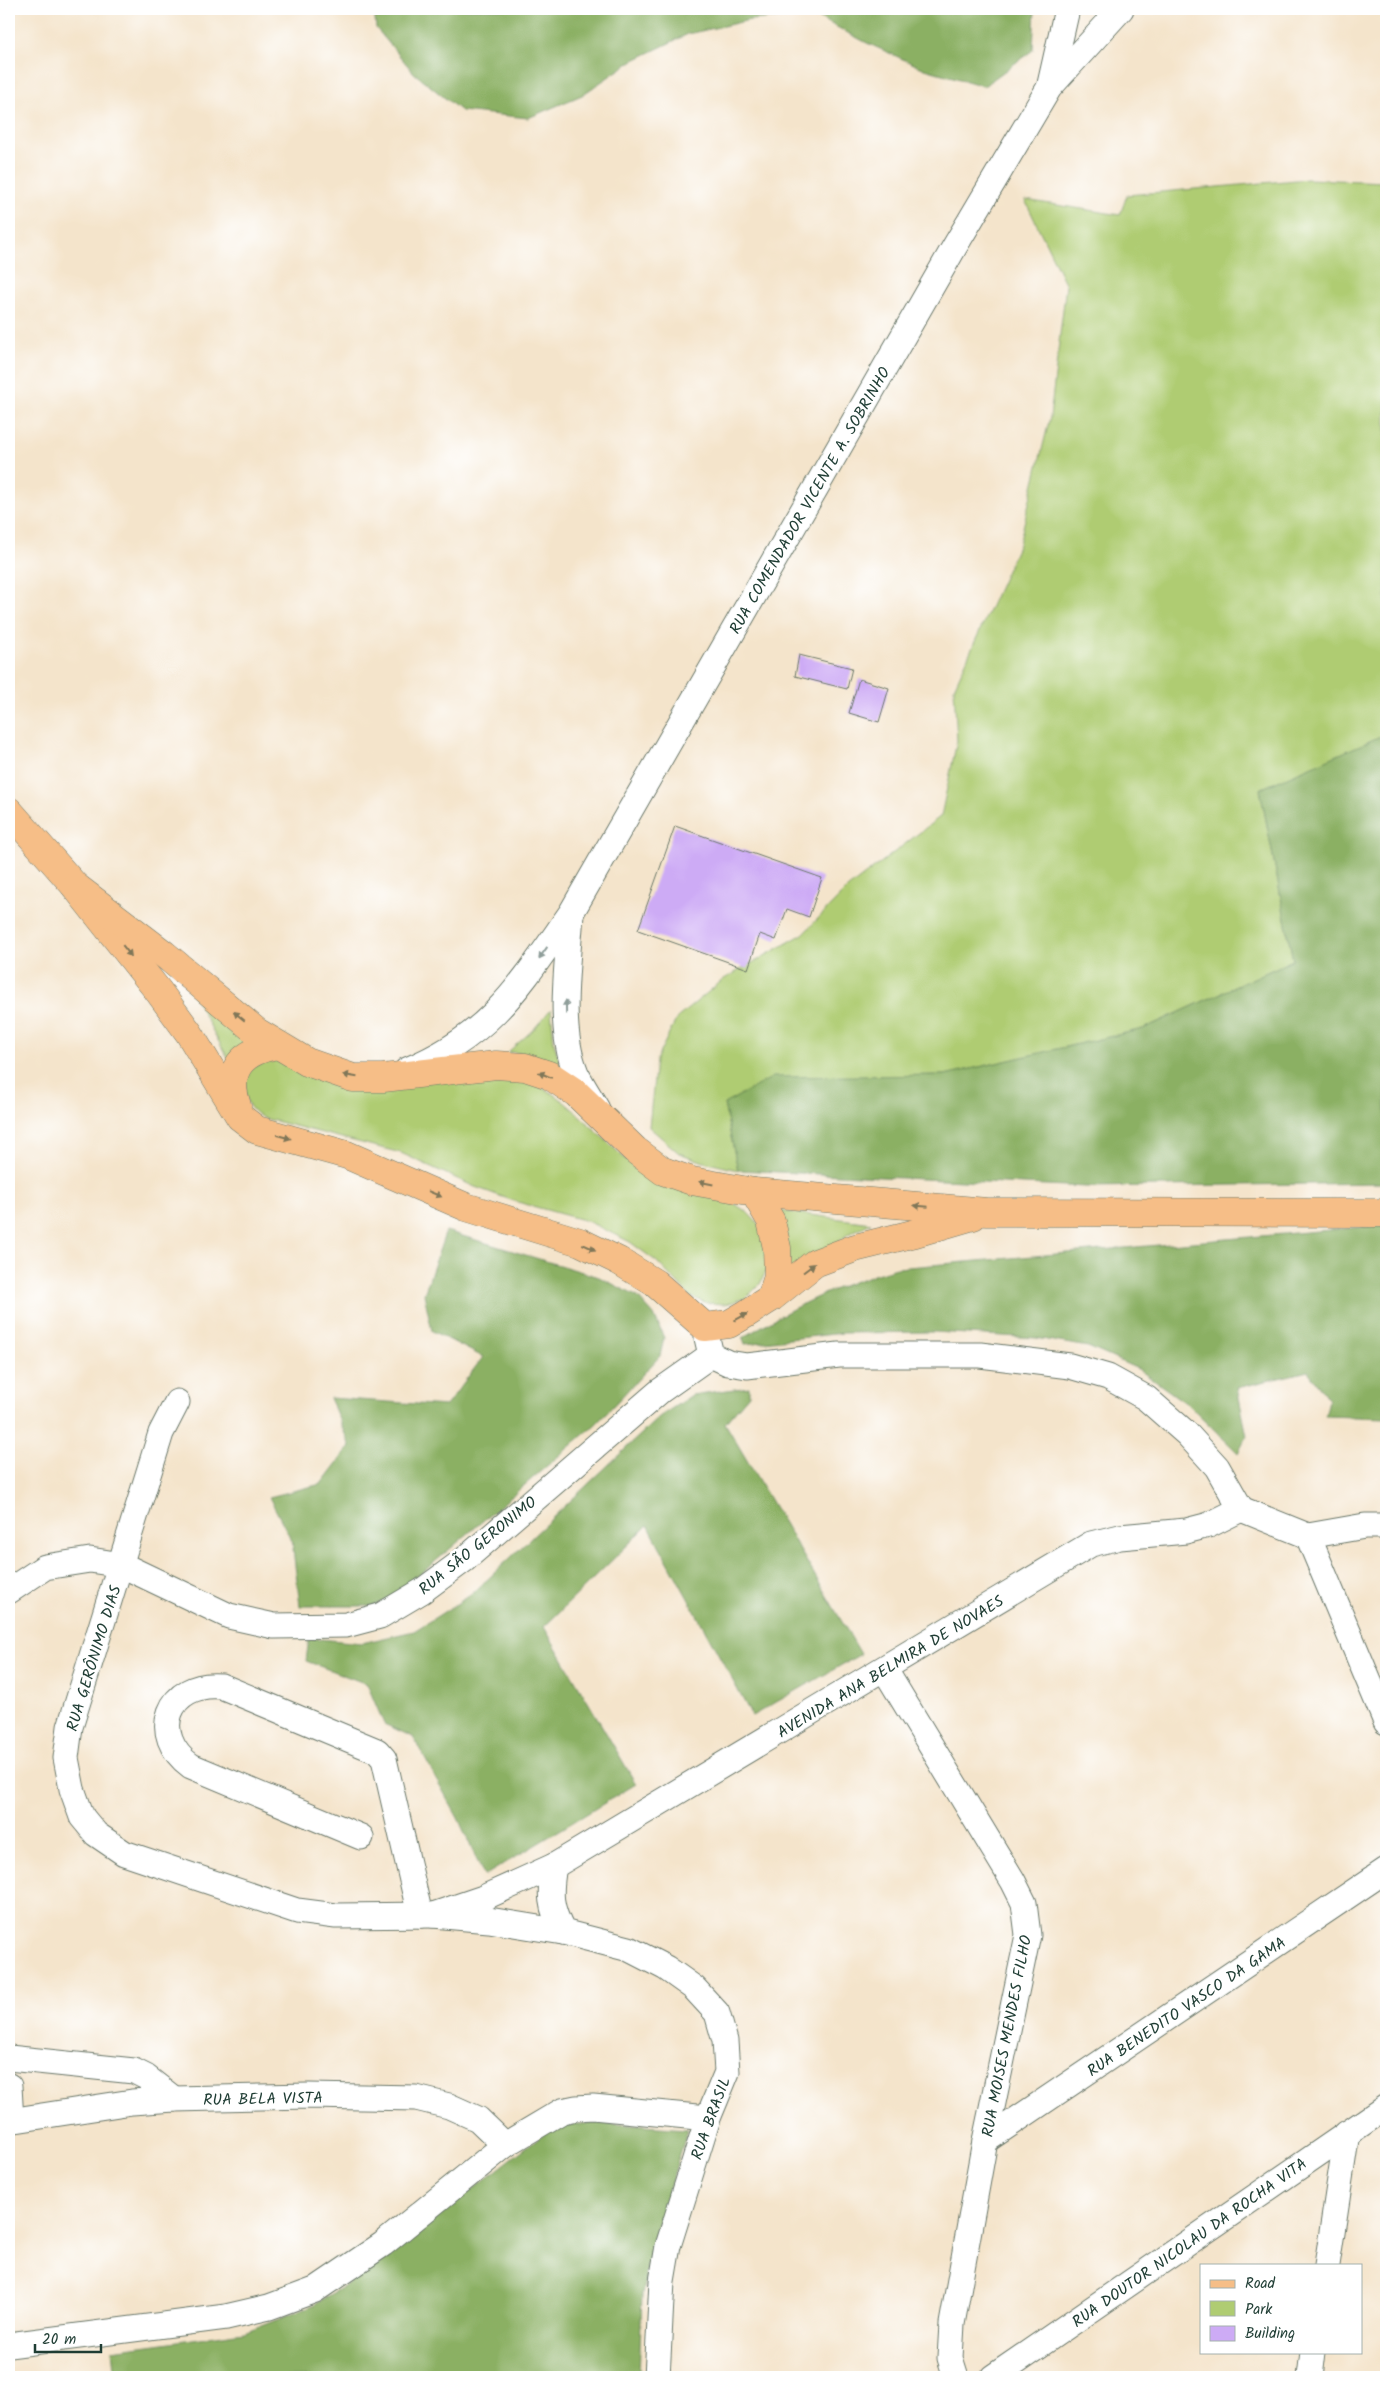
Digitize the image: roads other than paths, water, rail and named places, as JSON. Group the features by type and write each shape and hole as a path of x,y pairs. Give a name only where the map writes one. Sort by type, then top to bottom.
{"main road":[{"path":"9,811 75,886 189,1033 240,1117 257,1130 347,1155 466,1207 580,1242 619,1261 655,1283 705,1327 729,1324 771,1298 815,1263 855,1248 987,1212"},
{"path":"75,886 164,954 257,1032 307,1062 331,1072 353,1078 392,1077 496,1065 525,1068 549,1076 576,1093 635,1150 663,1171 692,1181 754,1192 987,1212 1386,1213"},
{"path":"240,1117 232,1090 234,1072 245,1056 261,1048 278,1045"},
{"path":"754,1192 771,1221 777,1248 778,1277 771,1298"}],"street":[{"path":"1049,88 1067,9"},
{"path":"1049,88 1121,9"},
{"name":"RUA COMENDADOR VICENTE A. SOBRINHO","path":"392,1077 437,1058 466,1040 493,1016 520,985 571,913 955,246 1049,88"},
{"path":"571,913 566,1005 568,1046 576,1072 602,1118"},
{"path":"705,1327 711,1355 728,1363 747,1366 839,1355 980,1355 1070,1366 1108,1377 1146,1398 1187,1434 1217,1467 1241,1509 1308,1536 1365,1526 1386,1526"},
{"name":"RUA SÃO GERONIMO","path":"9,1591 45,1567 90,1560 122,1565 229,1616 274,1626 346,1625 380,1616 422,1591 464,1560 660,1391 711,1355"},
{"name":"RUA GERÔNIMO DIAS","path":"177,1402 161,1433 122,1565 70,1727 66,1758 72,1789 82,1817 96,1834 124,1852 298,1911 336,1916 427,1915"},
{"name":"AVENIDA ANA BELMIRA DE NOVAES","path":"427,1915 483,1898 554,1866 885,1670 1091,1544 1120,1536 1186,1531 1208,1525 1241,1509"},
{"path":"1308,1536 1386,1722"},
{"name":"RUA MOISES MENDES FILHO","path":"885,1670 1024,1903 1028,1935 985,2141 952,2324 950,2358 956,2377"},
{"path":"361,1837 190,1766 179,1758 171,1747 167,1733 168,1719 173,1706 182,1695 194,1688 207,1685 221,1686 377,1751 384,1759 427,1915"},
{"path":"554,1866 550,1900 554,1915 563,1932"},
{"name":"RUA BENEDITO VASCO DA GAMA","path":"985,2141 1386,1870"},
{"name":"RUA BRASIL","path":"427,1915 489,1920 563,1932 629,1949 666,1968 694,1988 717,2013 725,2041 727,2072 708,2118 668,2246 662,2281 657,2377"},
{"path":"9,2058 134,2071 146,2077 174,2099"},
{"path":"9,2086 10,2121"},
{"name":"RUA BELA VISTA","path":"10,2121 132,2102 174,2099 310,2096 416,2098 450,2106 478,2119 505,2145"},
{"path":"9,2345 226,2317 269,2306 315,2290 383,2244 505,2145 562,2112 576,2108 593,2107 708,2118"},
{"name":"RUA DOUTOR NICOLAU DA ROCHA VITA","path":"992,2377 1386,2107"},
{"path":"1327,2264 1347,2133"},
{"path":"1310,2377 1314,2354"}]}
